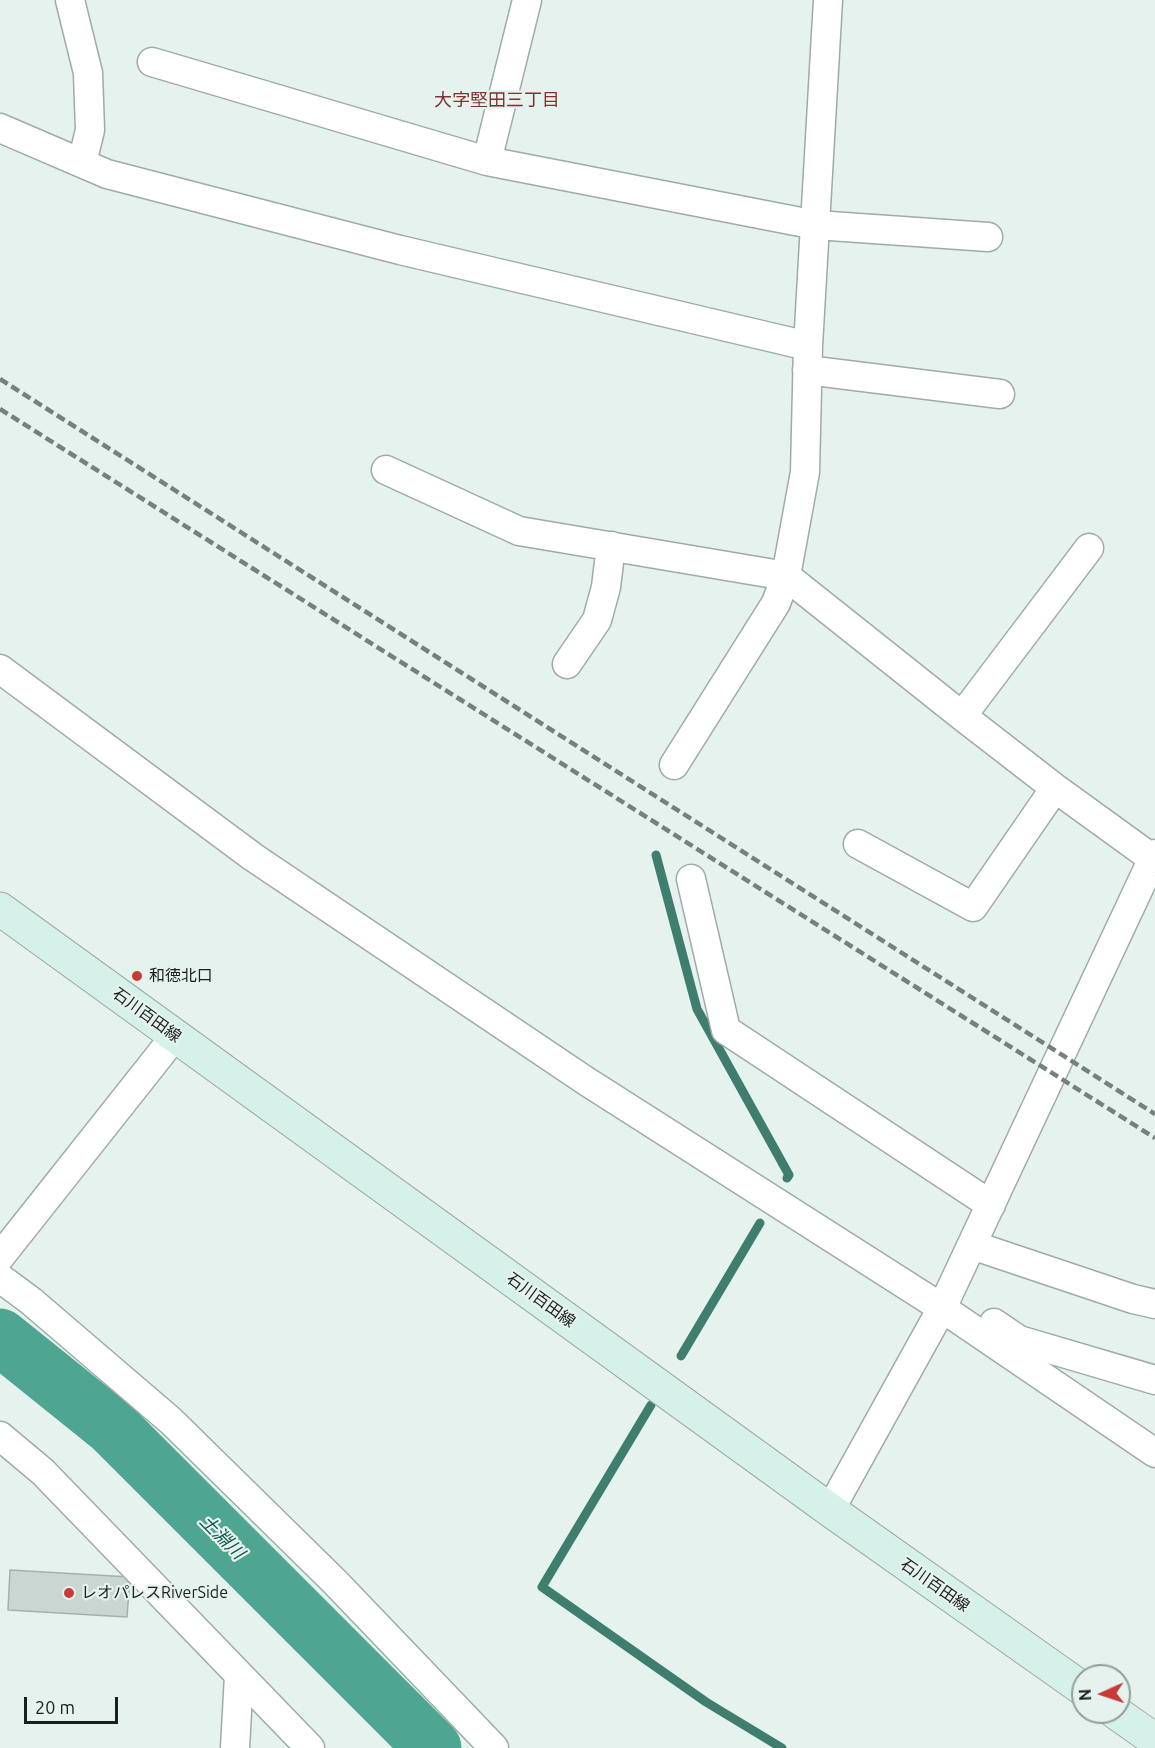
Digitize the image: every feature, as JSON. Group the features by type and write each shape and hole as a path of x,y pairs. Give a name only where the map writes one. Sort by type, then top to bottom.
{"main road":[{"name":"石川百田線","path":"0,909 830,1510 1071,1681"},
{"path":"1131,1723 1155,1740"}],"street":[{"path":"70,0 88,73 90,130 82,163"},
{"path":"487,161 527,0"},
{"path":"674,765 776,603 786,576 805,472 808,358 828,0"},
{"path":"152,62 487,161 816,225 988,237"},
{"path":"0,128 107,174 808,358 1000,394"},
{"path":"386,470 519,531 786,576 1055,788 1154,856 945,1302 830,1510"},
{"path":"567,664 597,620 606,587 611,546"},
{"path":"962,716 1089,548"},
{"path":"0,669 254,857 332,911 586,1081 945,1302 1155,1453"},
{"path":"858,844 973,907 1055,788"},
{"path":"691,879 726,1030 991,1205"},
{"path":"0,1257 175,1035"},
{"path":"972,1245 1133,1299 1155,1304"},
{"path":"0,1278 31,1301 171,1421 335,1582 494,1748"},
{"path":"945,1302 1019,1340 1155,1380"},
{"path":"0,1436 43,1472 310,1748"},
{"path":"235,1748 240,1675"}],"building":[{"name":"レオパレスRiverSide","path":"10,1570 130,1577 127,1617 8,1610"}],"waterway":[{"path":"656,855 697,1009 789,1175 787,1178"},
{"path":"681,1356 760,1223"},
{"name":"土淵川","path":"0,1337 112,1427 433,1748"},
{"path":"651,1405 542,1587 706,1702 782,1748"}],"railway":[{"path":"0,379 1155,1114"},
{"path":"0,409 1155,1138"}],"place":[{"name":"和徳北口","path":"137,976"},
{"name":"レオパレスRiverSide","path":"69,1593"}],"district":[{"name":"大字堅田三丁目","path":"497,100"}]}
